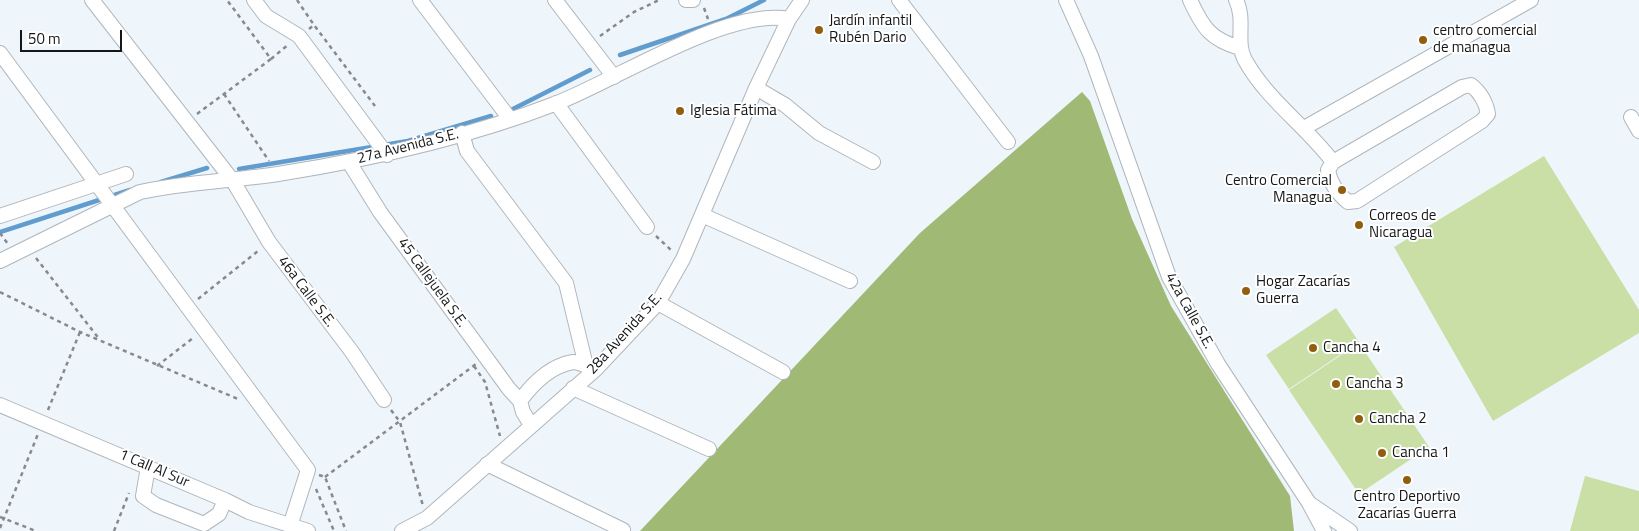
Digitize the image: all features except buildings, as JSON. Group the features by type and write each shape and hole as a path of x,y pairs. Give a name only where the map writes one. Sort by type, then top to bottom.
{"street":[{"name":"46a Calle S.E.","path":"92,0 231,179 269,242 352,352 384,400"},
{"path":"254,0 266,16 299,36 385,152"},
{"path":"420,0 509,118"},
{"path":"555,0 614,77"},
{"path":"686,0 694,0"},
{"path":"789,18 802,0"},
{"path":"899,0 1008,142"},
{"name":"42a Calle S.E.","path":"1066,0 1094,64 1169,277 1218,364 1309,503 1350,531"},
{"path":"1190,0 1199,20 1210,35 1240,48"},
{"path":"1236,0 1241,13 1240,48 1244,59 1271,95 1304,128 1333,162"},
{"path":"1304,128 1531,0"},
{"name":"27a Avenida S.E.","path":"0,261 28,248 105,195 140,192 162,187 350,162 462,133 556,103 672,48 748,20 774,16 789,18"},
{"name":"28a Avenida S.E.","path":"402,531 426,518 573,388 591,367 658,303 683,259 756,88 789,18"},
{"path":"0,53 308,470 290,526"},
{"path":"1471,85 1479,92 1486,105 1488,114 1482,122 1357,201 1348,202 1330,180 1328,170 1333,162 1462,87 1471,85"},
{"path":"756,88 785,105 819,133 872,162"},
{"path":"556,103 647,227"},
{"path":"1631,117 1639,131"},
{"path":"462,133 467,151 566,283 591,367"},
{"name":"45 Callejuela S.E.","path":"350,162 380,212 520,401 523,412 531,425"},
{"path":"0,216 105,195 126,174"},
{"path":"702,215 850,281"},
{"path":"658,303 783,372"},
{"path":"520,401 531,385 551,370 574,362 591,367"},
{"path":"573,388 709,449"},
{"name":"1 Call Al Sur","path":"0,406 148,467 249,512 308,531"},
{"path":"486,464 623,530"},
{"path":"148,467 143,496 156,505 204,524 219,514 225,500"},
{"path":"1309,503 1324,531"}],"path":[{"path":"186,123 271,59 227,0"},
{"path":"297,0 314,25"},
{"path":"589,44 634,12 659,0"},
{"path":"224,94 264,154"},
{"path":"647,227 659,240 683,259"},
{"path":"0,232 4,238"},
{"path":"187,307 269,242"},
{"path":"28,248 101,342"},
{"path":"0,292 101,342 263,410"},
{"path":"157,366 204,330"},
{"path":"346,531 325,477 486,357"},
{"path":"474,366 485,382 501,442"},
{"path":"384,400 400,422 426,518"},
{"path":"308,470 334,531"},
{"path":"114,531 131,488"},
{"path":"0,516 36,531"}],"green space":[{"path":"1082,92 1090,101 1132,219 1171,306 1290,496 1294,531 640,531 920,233"},
{"path":"1544,156 1639,310 1639,333 1493,421 1394,247"},
{"name":"Cancha 4","path":"1336,308 1359,342 1289,389 1266,355"},
{"path":"1359,343 1429,447 1359,494 1289,390"},
{"path":"1585,476 1639,491 1639,531 1570,531"}],"waterway":[{"path":"620,55 726,19 764,0"},
{"path":"511,110 590,70"},
{"path":"239,169 408,141 491,116"},
{"path":"161,182 207,168"},
{"path":"0,232 130,190"}],"place":[{"name":"Jardín infantil Rubén Dario","path":"819,30"},
{"name":"centro comercial de managua","path":"1423,40"},
{"name":"Iglesia Fátima","path":"680,111"},
{"name":"Centro Comercial Managua","path":"1342,190"},
{"name":"Correos de Nicaragua","path":"1359,225"},
{"name":"Hogar Zacarías Guerra","path":"1246,291"},
{"name":"Cancha 4","path":"1313,348"},
{"name":"Cancha 3","path":"1336,384"},
{"name":"Cancha 2","path":"1359,419"},
{"name":"Cancha 1","path":"1382,453"},
{"name":"Centro Deportivo Zacarías Guerra","path":"1407,480"}]}
